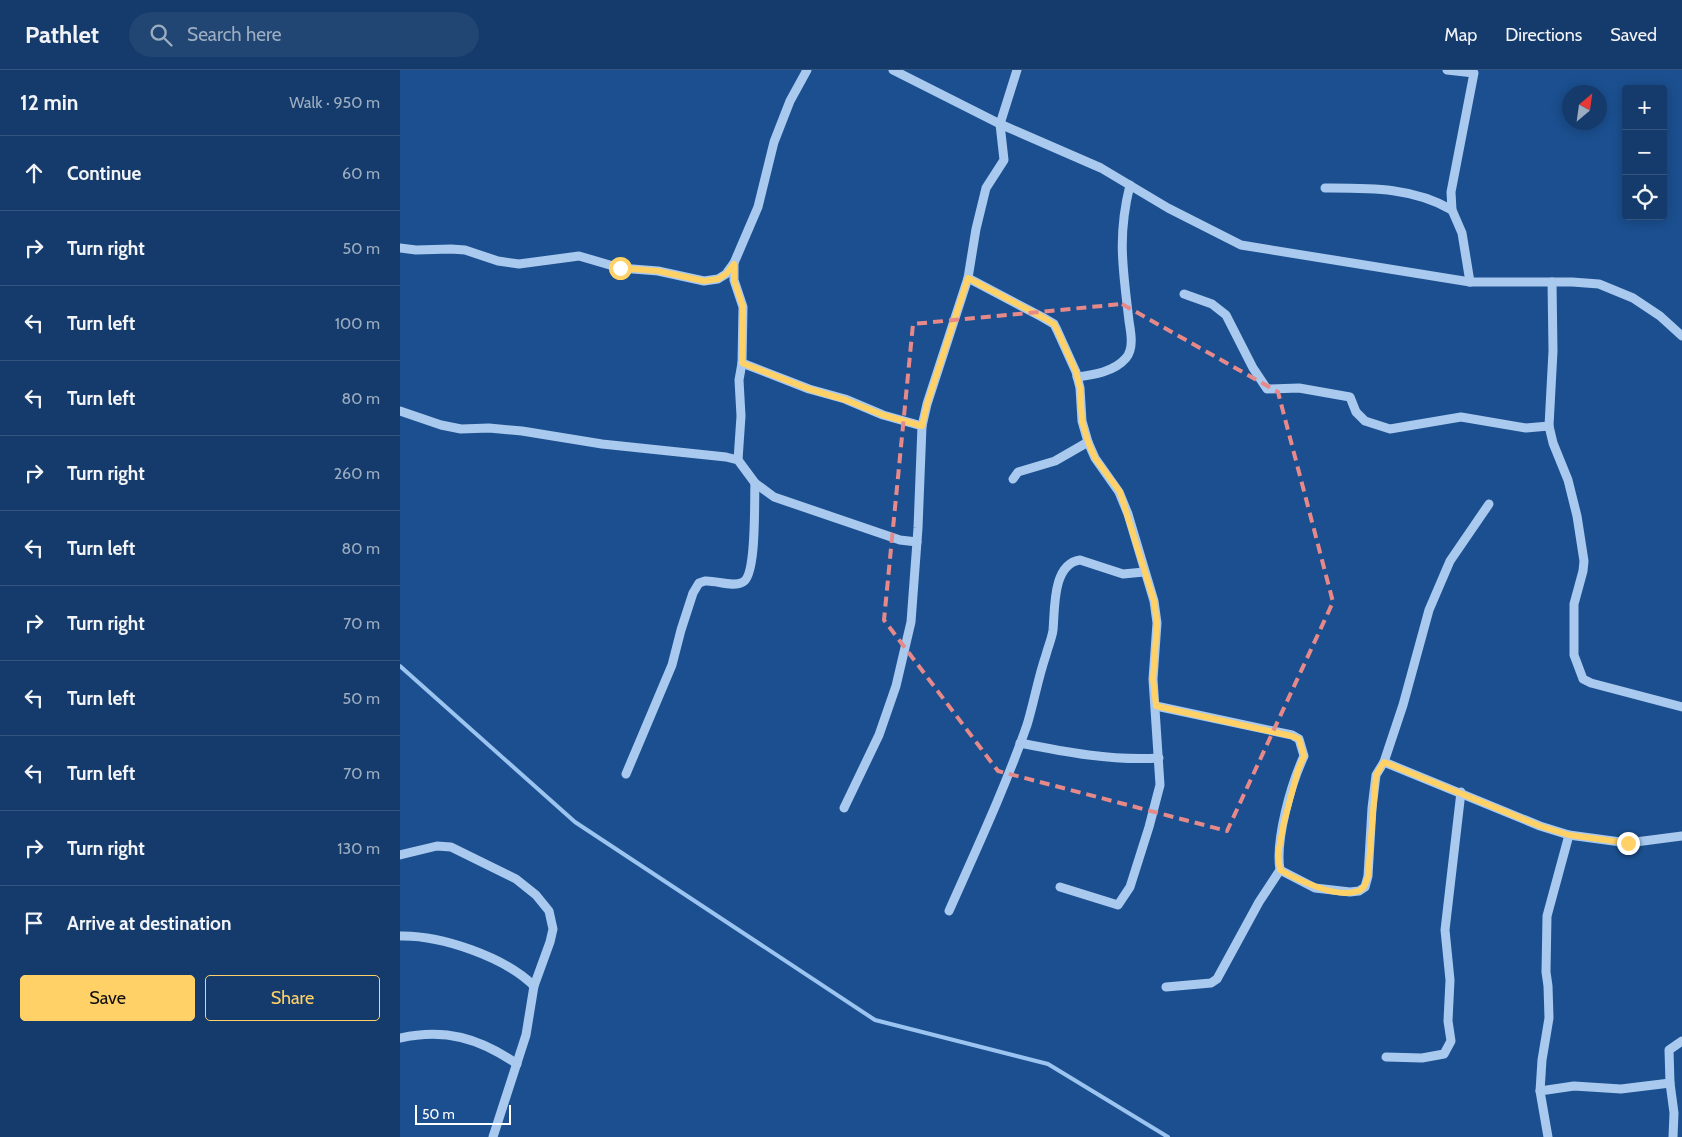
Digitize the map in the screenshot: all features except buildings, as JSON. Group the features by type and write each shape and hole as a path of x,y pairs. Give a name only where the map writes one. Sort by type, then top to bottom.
{"street":[{"path":"400,248 416,250 451,248 465,250 498,261 519,264 579,256 620,268 658,271 704,281 718,279 726,274 734,264 758,207 774,142 790,101 808,70"},
{"path":"893,70 1000,124 1101,168 1168,208 1241,245 1470,282 1599,284 1633,298 1660,316 1682,336"},
{"path":"844,808 879,734 896,686 911,622 922,426 927,404 968,278 976,229 986,188 1004,160 1000,124 1017,70"},
{"path":"1447,70 1474,73 1453,171 1451,192 1452,210 1462,233 1470,282"},
{"path":"1077,377 1102,373 1120,364 1127,357 1130,347 1131,335 1123,285 1121,252 1123,214 1130,185"},
{"path":"1325,188 1366,188 1415,194 1435,200 1452,210"},
{"path":"734,264 734,280 743,307 742,363 739,380 741,416 738,460"},
{"path":"968,278 1054,324 1077,377 1082,421 1088,442 1095,458 1120,492 1154,601 1157,623 1153,679 1160,785 1130,887 1120,904 1116,905 1060,887"},
{"path":"1552,282 1553,351 1549,426 1553,443 1573,498 1584,561 1574,604 1574,655 1582,679 1682,707"},
{"path":"1184,294 1212,304 1226,315 1253,368 1267,389 1299,388 1350,397 1356,412 1365,421 1390,428 1461,417 1526,428 1549,426"},
{"path":"742,363 883,415 922,426"},
{"path":"400,411 461,429 488,428 522,431 602,444 726,457 738,460 755,483 774,497 900,540 916,542"},
{"path":"1013,479 1018,472 1055,461 1088,442"},
{"path":"626,774 672,665 680,630 696,588 705,581 736,584 748,578 752,553 755,483"},
{"path":"1280,870 1315,888 1350,892 1359,891 1365,887 1368,876 1376,775 1384,762 1403,705 1428,610 1450,561 1489,504"},
{"path":"949,911 1020,743 1051,638 1053,605 1057,587 1068,566 1080,560 1123,574 1144,572"},
{"path":"1156,706 1299,739 1304,756 1298,770 1284,822 1278,854 1280,870 1258,902 1217,979 1211,982 1166,987"},
{"path":"1020,743 1102,756 1137,759 1158,758"},
{"path":"1384,762 1540,826 1569,835 1628,843 1682,836"},
{"path":"1386,1057 1422,1058 1444,1054 1451,1041 1448,1021 1450,980 1444,940 1461,792"},
{"path":"1548,1137 1540,1091 1542,1060 1549,1018 1546,972 1548,916 1569,835"},
{"path":"400,855 437,846 451,847 516,879 536,895 550,911 553,929 534,986 526,1035 493,1137"},
{"path":"400,936 445,940 512,968 534,986"},
{"path":"400,1038 432,1033 452,1036 488,1046 517,1064"},
{"path":"1673,1137 1674,1113 1670,1083 1669,1050 1682,1041"},
{"path":"1540,1091 1574,1086 1621,1089 1670,1083"}],"highlighted area":[{"path":"1122,304 1278,392 1333,602 1227,831 998,771 884,620 913,324"}],"waterway":[{"path":"400,666 575,822 875,1020 1048,1064 1168,1137"}],"route":[{"path":"620,268 658,271 704,281 718,279 726,274 734,264 734,280 743,307 742,363 883,415 922,426 927,404 968,278 1054,324 1076,372 1080,388 1082,421 1088,442 1095,458 1120,492 1154,601 1157,623 1153,679 1156,706 1292,736 1299,739 1302,745 1304,756 1298,770 1284,822 1278,854 1280,870 1315,888 1350,892 1359,891 1365,887 1370,858 1372,808 1376,775 1384,762 1489,803 1540,826 1569,835 1609,842 1628,843"}]}
